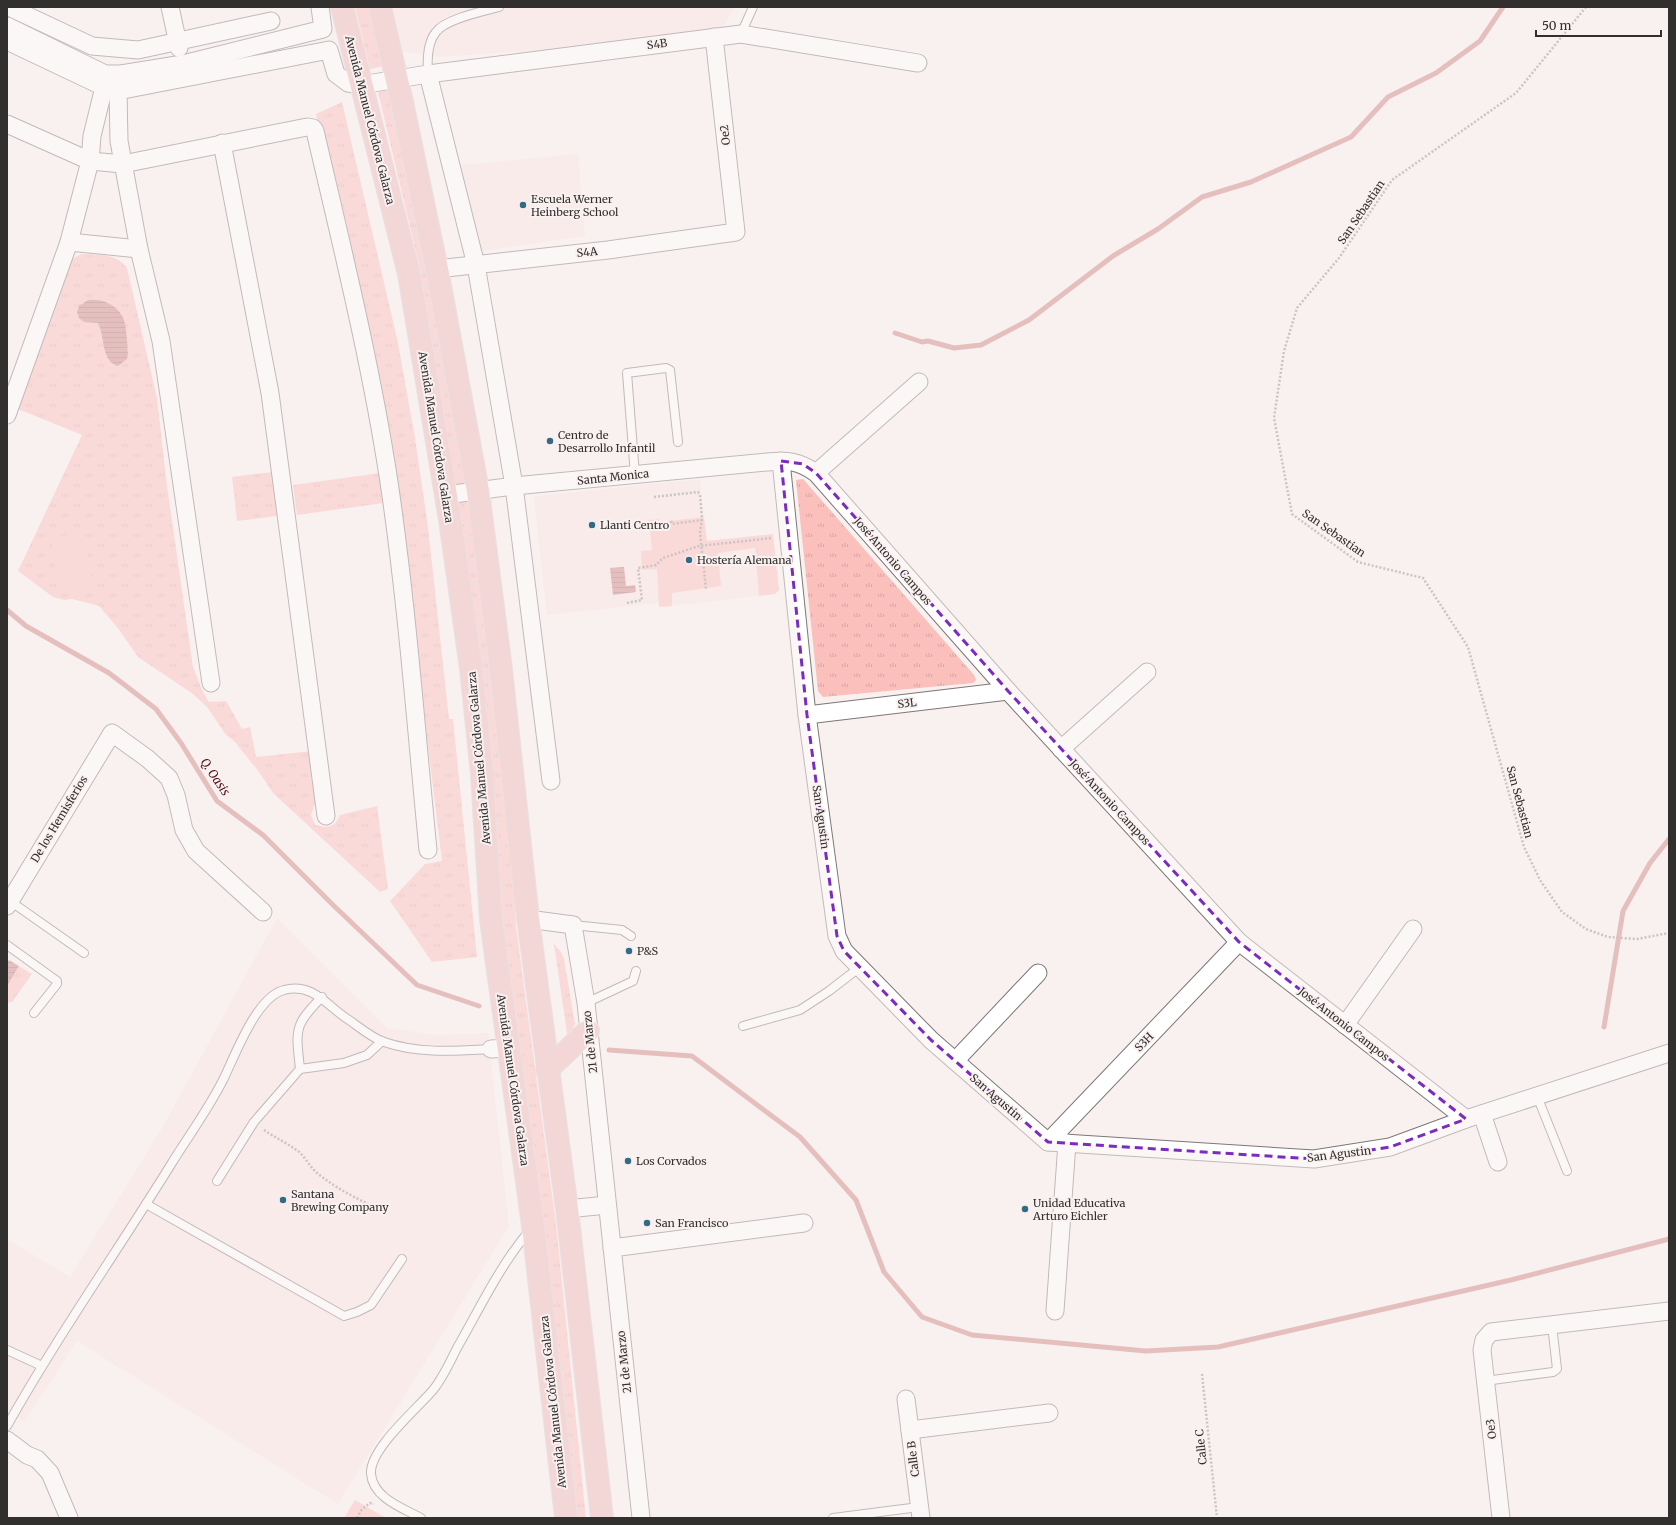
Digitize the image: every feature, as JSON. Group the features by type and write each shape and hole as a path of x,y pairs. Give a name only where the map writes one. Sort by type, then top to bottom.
{"main road":[{"name":"Avenida Manuel Córdova Galarza","path":"342,7 409,274 446,495 472,669 482,775 499,1048 533,1226 566,1518"},
{"path":"380,7 402,102 437,269 478,491 501,668 528,919 547,1070 567,1209 602,1518"},
{"path":"547,1070 588,1031"}],"street":[{"path":"9,7 92,46 138,50 180,52 323,29"},
{"path":"170,7 180,52"},
{"path":"320,7 323,29 336,74 348,82 361,85"},
{"path":"7,415 69,242 90,161 92,136 112,81 180,52 271,22"},
{"path":"7,26 112,81"},
{"name":"S4B","path":"361,85 428,74 741,34 918,62"},
{"name":"Oe2","path":"714,37 736,232"},
{"path":"7,41 112,81 329,50"},
{"path":"428,74 476,265 514,486 551,781"},
{"path":"112,81 119,140 139,249 161,341 211,683"},
{"path":"7,124 90,161 123,164 307,127 313,128 315,131 359,319 388,481 401,575 428,850"},
{"path":"222,143 270,393 326,816"},
{"name":"S4A","path":"437,269 608,250 736,232"},
{"path":"69,242 139,249"},
{"path":"816,473 919,382"},
{"name":"Santa Monica","path":"446,495 514,486 781,461"},
{"name":"José Antonio Campos","path":"781,461 803,464 816,473 1008,691 1239,942 1345,1025 1474,1116"},
{"name":"San Agustin","path":"781,461 807,715 837,936 844,951 931,1040 1048,1142 1314,1159 1390,1147 1474,1116 1669,1053"},
{"path":"1061,749 1147,672"},
{"name":"S3L","path":"807,715 1008,691"},
{"name":"De los Hemisferios","path":"9,903 112,733 148,759 169,778 176,795 184,830 196,851 264,912"},
{"path":"528,919 573,925"},
{"name":"21 de Marzo","path":"573,925 586,1003 641,1518"},
{"path":"1345,1025 1413,929"},
{"name":"S3H","path":"1048,1142 1239,942"},
{"path":"955,1061 1038,973"},
{"path":"1474,1116 1498,1162"},
{"path":"1055,1311 1067,1143"},
{"path":"567,1209 607,1205"},
{"path":"612,1248 804,1222"},
{"path":"1552,1325 1669,1311"},
{"name":"Oe3","path":"1501,1518 1482,1350 1484,1340 1491,1332 1552,1325"},
{"name":"Calle B","path":"906,1399 920,1513"},
{"path":"910,1430 1049,1413"},
{"path":"7,1440 27,1455 37,1459 50,1473 69,1518"}],"lane":[{"path":"428,74 427,54 436,31 458,18 500,7"},
{"path":"741,34 753,7"},
{"path":"635,475 627,373 666,368 670,370 678,442"},
{"path":"9,903 84,953"},
{"path":"573,925 622,930 631,936"},
{"path":"7,945 57,981 34,1013"},
{"path":"743,1026 800,1010 829,991 860,967"},
{"path":"586,1003 633,981 636,971"},
{"path":"7,1426 42,1366 220,1086 257,1012 268,999 284,990 305,991 322,997 346,1019 382,1041 432,1052 499,1048"},
{"path":"300,1068 296,1033 307,1012 322,997"},
{"path":"217,1181 254,1122 300,1068 344,1063 367,1055 382,1041"},
{"path":"1537,1096 1567,1171"},
{"path":"146,1204 344,1316 357,1312 371,1305 402,1259"},
{"path":"420,1518 388,1500 375,1488 370,1473 377,1455 393,1431 435,1389 507,1260 533,1226"},
{"path":"1485,1381 1553,1372 1557,1369 1552,1325"},
{"path":"7,1350 42,1366"},
{"path":"833,1518 920,1513"}],"path":[{"name":"San Sebastian","path":"1586,7 1516,93 1392,180 1339,258 1297,308 1284,351 1274,418 1292,514 1358,562 1423,578 1468,647 1524,847 1540,880 1562,912 1586,929 1608,937 1637,938 1669,933"},
{"path":"654,497 698,492 700,495 702,520 700,533 706,589"},
{"path":"671,521 672,524 702,520"},
{"path":"627,603 642,600 638,568 656,565 663,558 685,549 777,537"},
{"path":"254,1122 274,1138 296,1149 304,1156 314,1170 324,1178 368,1204"},
{"name":"Calle C","path":"1202,1374 1217,1518"},
{"path":"357,1518 362,1509 370,1503 381,1507"}],"highlighted area":[{"path":"781,461 803,464 816,473 1008,691 1239,942 1466,1119 1390,1147 1314,1159 1048,1142 931,1040 844,951 837,936 807,715"}],"shaded area":[{"path":"388,7 735,7 722,29 540,50 439,57 399,51"},
{"path":"578,154 585,236 477,252 461,165"},
{"path":"88,300 104,301 118,310 122,315 126,333 128,354 127,359 118,366 113,364 106,354 98,323 84,322 79,318 77,312 79,306"},
{"path":"700,479 706,541 773,534 779,590 775,594 660,607 658,603 547,615 534,498 538,496"},
{"path":"624,567 626,586 635,585 636,592 613,595 610,568"},
{"path":"277,918 387,1028 438,1035 488,1033 509,1226 338,1504 77,1341 25,1421 7,1413 7,1239 70,1277 161,1130"},
{"path":"9,960 19,966 7,986 7,963"}],"green space":[{"path":"355,7 371,7 386,66 370,69"},
{"path":"393,88 468,486 453,488 421,273 378,92"},
{"path":"342,102 398,343 415,438 428,527 449,719 453,719 477,957 432,962 390,901 425,864 442,861 407,574 366,318 316,114"},
{"path":"81,254 113,257 123,263 127,268 157,398 167,486 193,667 203,692 209,702 226,701 242,729 250,727 256,757 312,751 319,791 311,815 315,825 326,827 335,824 340,815 377,806 388,889 380,892 273,793 259,772 234,741 226,735 207,707 193,694 138,657 117,627 99,606 72,599 64,600 53,597 18,571 82,435 18,409 72,259"},
{"path":"272,472 277,516 237,521 232,477"},
{"path":"380,473 384,503 297,515 293,485"},
{"path":"803,479 974,675 976,680 973,683 823,697 818,691 796,480"},
{"path":"471,499 512,854 516,927 556,1224 586,1518 573,1518 544,1227 505,956 498,857 459,501"},
{"path":"704,517 707,541 773,534 779,590 775,594 759,596 755,548 718,553 721,586 672,593 672,606 659,607 657,569 642,570 641,551 652,550 649,520 659,519 659,522"},
{"path":"83,532 93,588 60,594 51,538"},
{"path":"554,944 561,952 564,959 575,1024 568,1040"},
{"path":"19,966 32,974 12,1002 7,1003 7,986"},
{"path":"355,1500 386,1518 344,1518"}],"waterway":[{"path":"895,333 922,342 928,341 954,348 981,345 1029,320 1113,256 1158,229 1202,197 1251,182 1351,137 1388,97 1436,73 1480,41 1503,7"},
{"name":"Q. Oasis","path":"7,610 26,626 109,673 156,709 181,743 217,801 263,835 332,904 417,985 479,1006"},
{"path":"1604,1027 1623,911 1650,863 1669,839"},
{"path":"609,1050 692,1056 800,1137 856,1200 884,1272 922,1317 972,1335 1146,1351 1218,1347 1511,1280 1669,1239"}],"place":[{"name":"Escuela Werner Heinberg School","path":"523,205"},
{"name":"Centro de Desarrollo Infantil","path":"550,441"},
{"name":"Llanti Centro","path":"592,525"},
{"name":"Hostería Alemana","path":"689,560"},
{"name":"P&S","path":"629,951"},
{"name":"Los Corvados","path":"628,1161"},
{"name":"Santana Brewing Company","path":"283,1200"},
{"name":"Unidad Educativa Arturo Eichler","path":"1025,1209"},
{"name":"San Francisco","path":"647,1223"}]}
